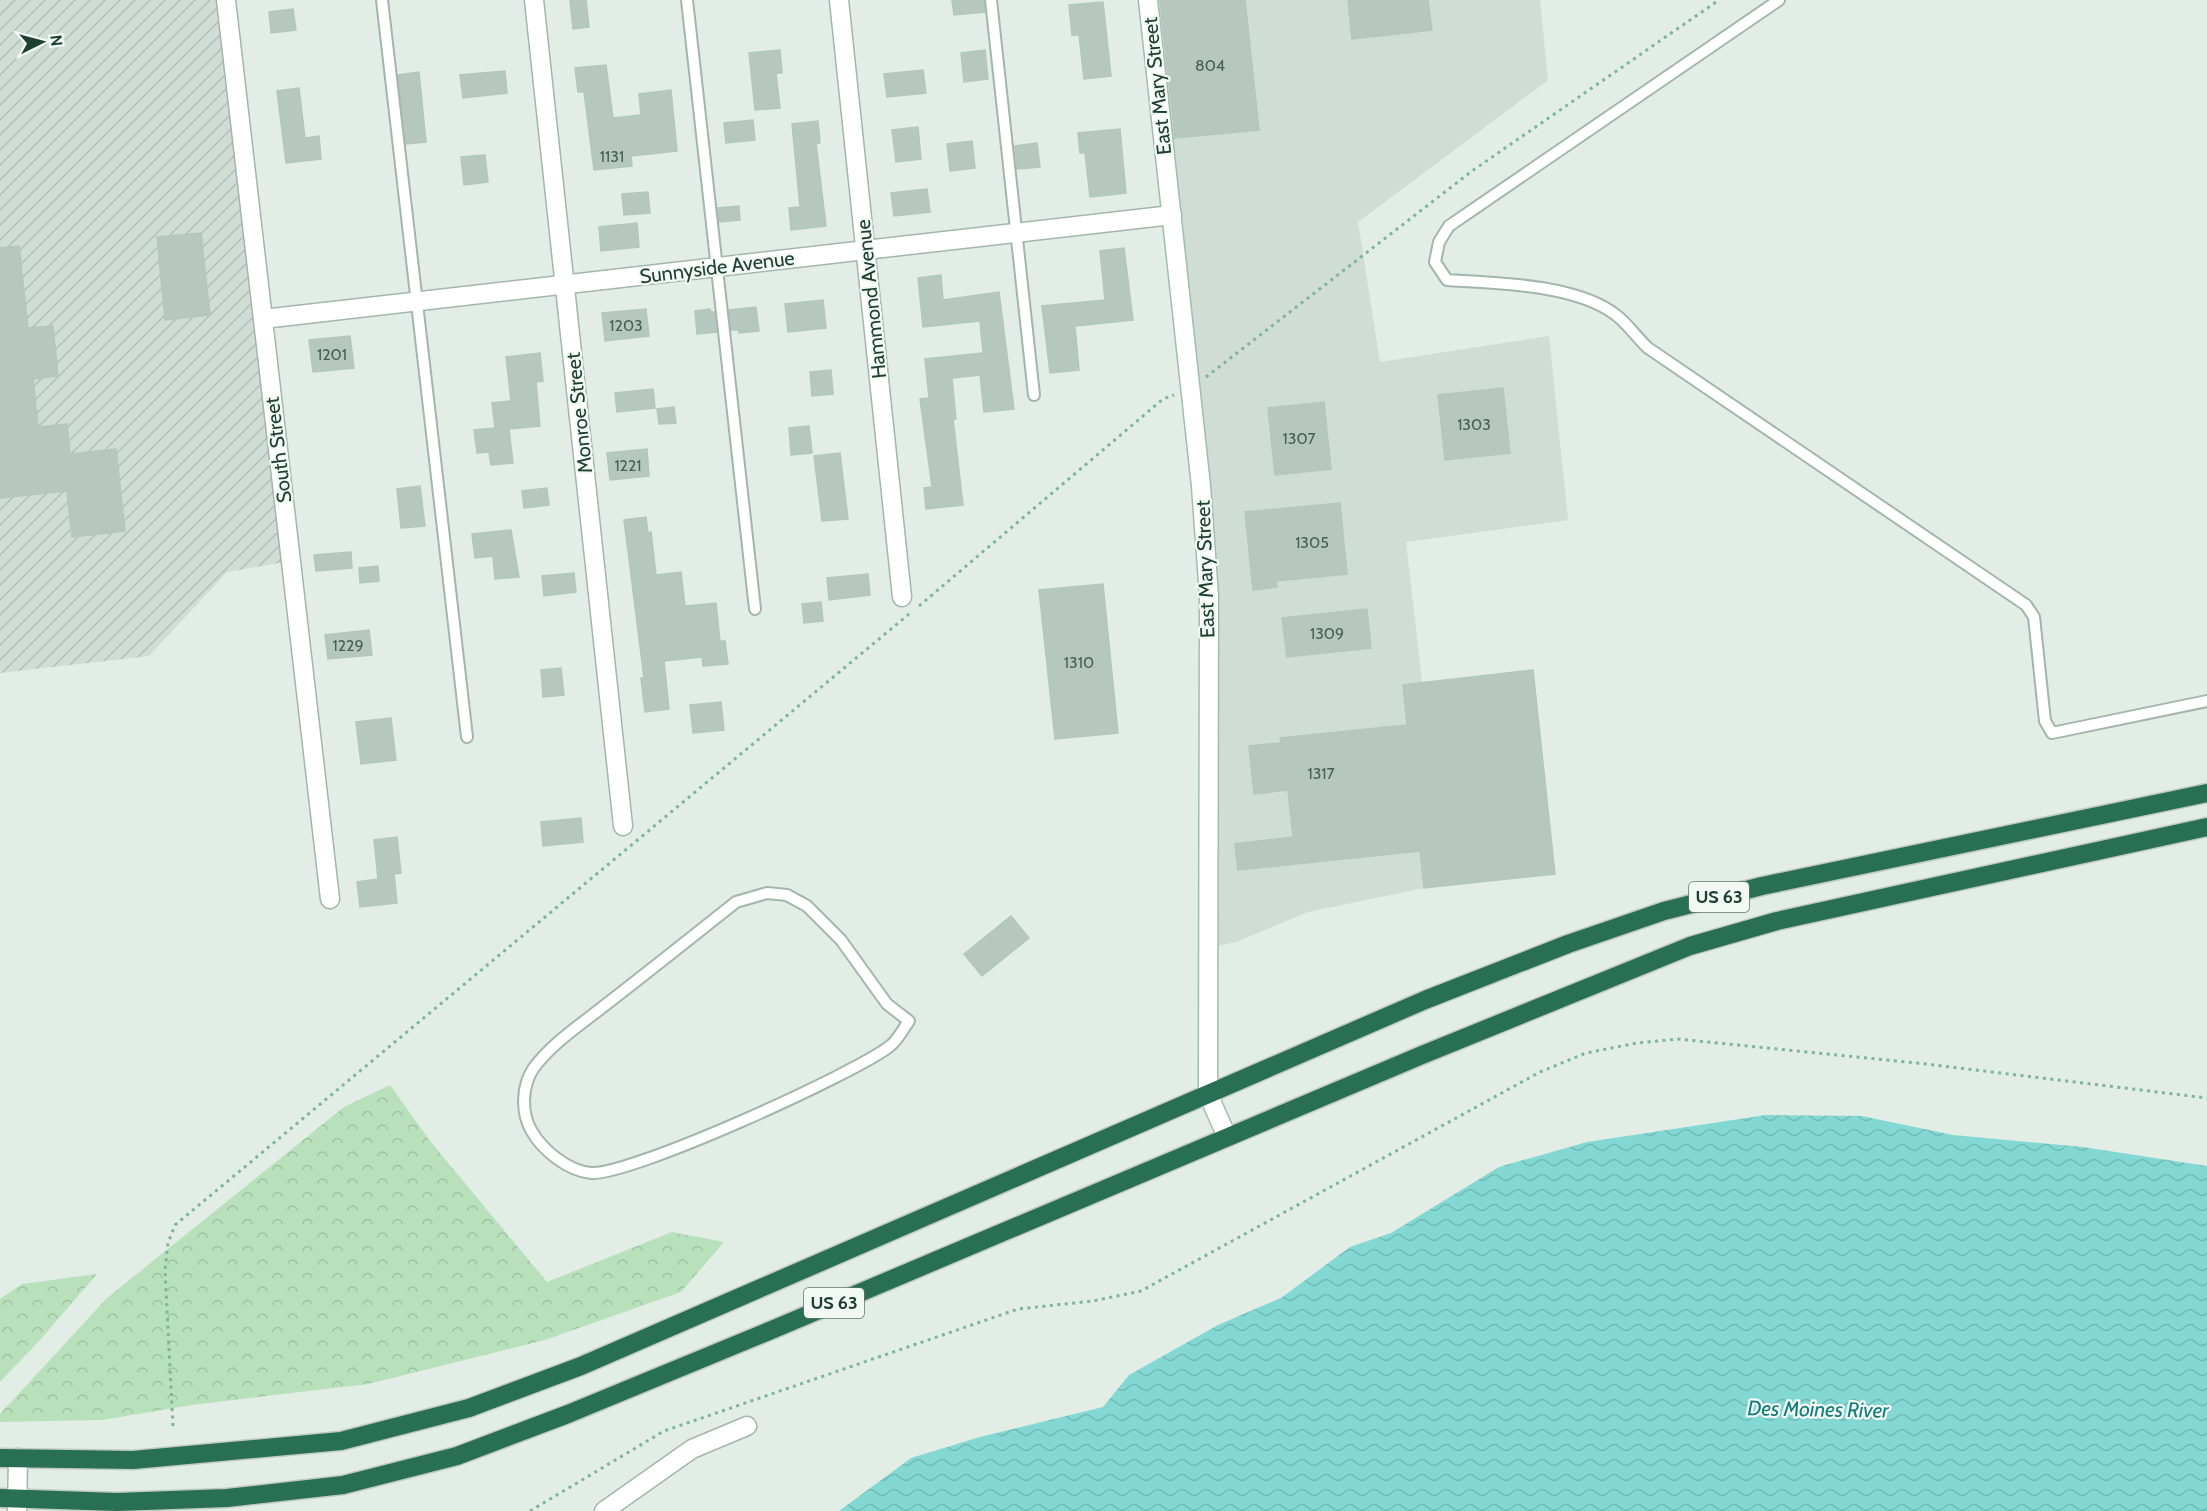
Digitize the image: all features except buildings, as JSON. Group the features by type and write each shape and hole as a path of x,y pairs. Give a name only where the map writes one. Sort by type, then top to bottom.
{"highway":[{"name":"US 63","path":"9,1458 133,1460 330,1442 469,1408 581,1366 1425,1000 1568,944 1664,911 1762,886 2207,793"},
{"name":"US 63","path":"11,1502 117,1502 227,1498 343,1485 456,1456 568,1414 731,1347 1227,1137 1690,946 1777,921 2207,827"}],"street":[{"name":"South Street","path":"226,0 330,899"},
{"name":"Monroe Street","path":"534,0 624,826"},
{"name":"Hammond Avenue","path":"839,0 902,597"},
{"name":"East Mary Street","path":"1148,0 1191,389 1209,596 1208,1094 1227,1137"},
{"name":"Sunnyside Avenue","path":"263,319 1172,215"},
{"path":"604,1511 692,1449 747,1426"},
{"path":"9,1458 11,1502"}],"lane":[{"path":"382,0 466,736"},
{"path":"687,0 754,609"},
{"path":"991,0 1034,395"},
{"path":"1779,0 1449,226 1439,242 1435,262 1447,280 1506,283 1582,297 1616,315 1648,348 2026,604 2034,617 2045,721 2052,733 2207,701"},
{"path":"767,893 787,895 807,906 841,940 887,1004 909,1021 891,1045 838,1077 706,1135 622,1168 594,1174 581,1172 543,1147 530,1128 524,1104 525,1087 534,1069 560,1041 736,902 767,893"}],"path":[{"path":"173,1426 165,1271 168,1243 175,1225 834,677 1163,399 1191,389 1472,171 1719,0"},
{"path":"530,1511 664,1431 1018,1309 1093,1301 1141,1291 1540,1072 1586,1053 1677,1039 1926,1064 2207,1098"}],"shaded area":[{"path":"0,0 226,0 291,561 227,572 149,656 0,673"},
{"path":"1148,0 1540,0 1548,80 1358,222 1380,362 1549,336 1568,520 1406,542 1422,682 1533,670 1555,874 1424,888 1308,912 1236,942 1208,948 1209,596"}],"green space":[{"path":"390,1085 430,1141 547,1282 672,1232 724,1242 681,1292 545,1340 368,1384 192,1405 102,1420 0,1422 0,1414 107,1298 344,1107"},
{"path":"97,1274 0,1382 0,1299 22,1284"}],"water":[{"name":"Des Moines River","path":"1766,1115 1862,1116 1953,1135 2083,1147 2207,1166 2207,1511 839,1511 911,1458 980,1437 1103,1407 1129,1375 1218,1325 1281,1298 1350,1247 1391,1233 1499,1167 1587,1142"}]}
